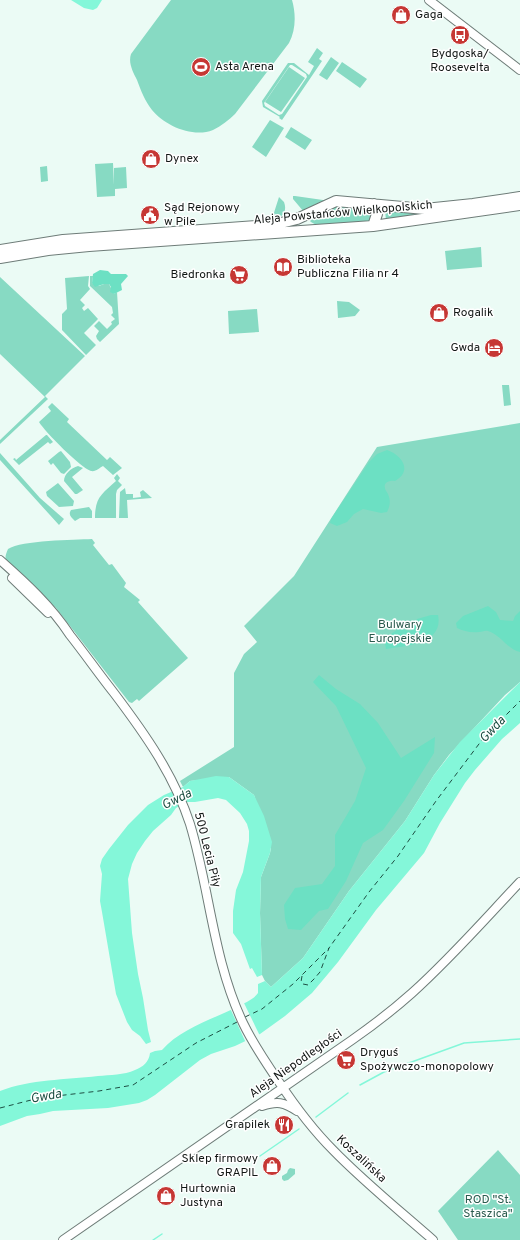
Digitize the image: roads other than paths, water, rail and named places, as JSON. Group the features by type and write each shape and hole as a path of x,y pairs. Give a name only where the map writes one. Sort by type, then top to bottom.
{"main road":[{"name":"Aleja Powstańców Wielkopolskich","path":"0,250 63,240 269,225 297,219 336,201 414,208 438,208 520,197"},
{"path":"373,226 377,214 374,204"},
{"name":"Aleja Powstańców Wielkopolskich","path":"0,258 48,250 88,246 373,226 520,205"}],"street":[{"path":"429,0 520,70"},
{"name":"500 Lecia Piły","path":"0,560 44,601 61,621 142,730 172,780 187,816 193,836 220,959 228,986 244,1024 264,1060 283,1088"},
{"name":"500 Lecia Piły","path":"0,567 70,635"},
{"name":"Aleja Niepodległości","path":"63,1240 283,1088 361,1033 407,998 449,958 520,882"},
{"name":"Koszalińska","path":"283,1088 304,1116 340,1158 432,1240"},
{"path":"254,1108 270,1103 282,1103 292,1107 304,1116"}],"water":[{"path":"71,0 102,0 97,8 93,10 84,8"},
{"path":"520,682 520,723 502,739 475,770 440,823 424,853 376,910 338,962 312,993 285,1016 260,1034 200,1060 147,1100 139,1103 108,1108 53,1111 27,1116 0,1126 0,1091 36,1082 131,1072 145,1064 150,1053 162,1050 187,1030 251,999 258,993 258,984 265,981 271,987 303,958 349,891 405,821 434,775 460,742"},
{"path":"216,776 229,777 254,795 264,816 272,842 270,853 261,877 260,913 262,975 257,977 252,968 250,969 241,944 233,933 233,911 236,890 243,872 249,841 247,824 240,813 226,800 218,798 186,802 176,808 145,841 132,864 128,879 132,933 151,1042 146,1044 140,1036 132,1030 127,1022 116,994 100,901 102,874 100,866 102,859 109,849 128,825 148,805 164,795 183,787 190,781"}],"waterway":[{"path":"360,1085 384,1072 464,1043 520,1039"},
{"path":"316,1117 348,1093"},
{"path":"260,1156 299,1129"},
{"path":"153,1240 162,1234"}],"place":[{"name":"Gaga","path":"401,15"},
{"name":"Bydgoska/ Roosevelta","path":"460,35"},
{"name":"Asta Arena","path":"201,67"},
{"name":"Dynex","path":"151,159"},
{"name":"Sąd Rejonowy w Pile","path":"150,215"},
{"name":"Biblioteka Publiczna Filia nr 4","path":"283,267"},
{"name":"Biedronka","path":"239,275"},
{"name":"Rogalik","path":"439,313"},
{"name":"Gwda","path":"494,348"},
{"name":"Dryguś Spożywczo-monopolowy","path":"346,1060"},
{"name":"Grapilek","path":"284,1125"},
{"name":"Sklep firmowy GRAPIL","path":"272,1166"},
{"name":"Hurtownia Justyna","path":"166,1196"}],"park label":[{"name":"Bulwary Europejskie","path":"400,632"},
{"name":"ROD \"St. Staszica\"","path":"488,1207"}]}
